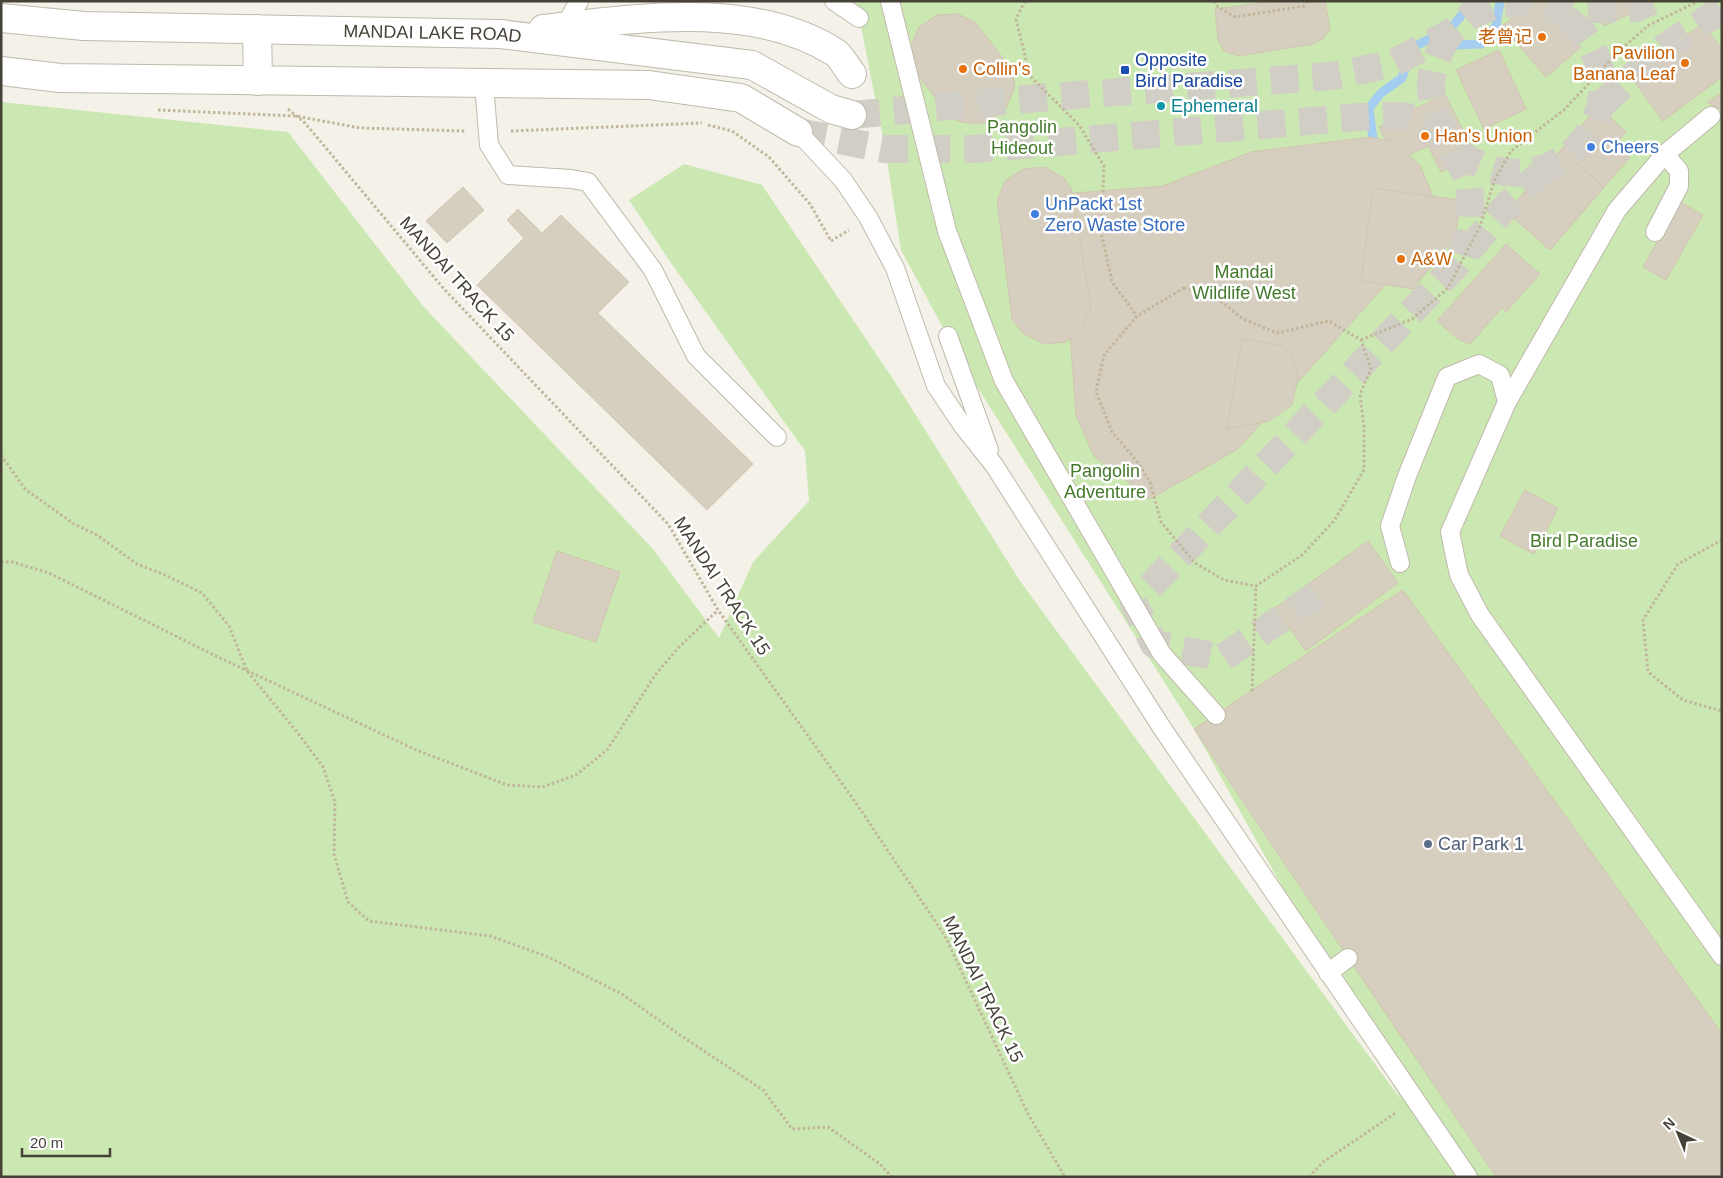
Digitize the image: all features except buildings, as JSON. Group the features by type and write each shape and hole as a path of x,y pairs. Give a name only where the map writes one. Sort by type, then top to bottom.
{"street":[{"path":"500,34 680,13 752,16 795,28 837,54 852,74"},
{"name":"MANDAI LAKE ROAD","path":"1,18 84,26 500,34 752,65 831,109 852,114"},
{"path":"257,30 258,82"},
{"path":"1,71 60,78 258,82 649,85 741,98 798,132"}],"lane":[{"path":"564,26 579,1"},
{"path":"834,1 859,18"},
{"path":"890,1 947,231 1004,381 1162,654 1216,715"},
{"path":"484,84 489,145 508,175 571,179 588,182 652,270 696,356 777,437"},
{"path":"1711,116 1665,154 1617,210 1507,402 1450,532 1459,575 1480,615 1722,956"},
{"path":"798,132 843,180 868,217 895,268 936,386 963,426 994,465 1162,728 1468,1177"},
{"path":"1654,232 1679,186 1679,171 1665,154"},
{"path":"948,336 994,465"},
{"path":"1400,563 1390,526 1407,476 1447,377 1479,364 1500,375 1507,402"},
{"path":"981,393 994,465"},
{"path":"1328,973 1348,958"}],"path":[{"path":"1025,1 1016,19 1030,76 1079,125 1104,166 1101,232 1112,282 1138,316"},
{"path":"1214,1 1217,6 1235,17 1304,6 1307,1"},
{"path":"1361,340 1412,320 1448,288 1480,226 1495,179 1511,151 1565,109 1619,51 1648,25 1699,1"},
{"name":"MANDAI TRACK 15","path":"258,82 305,123 444,289 668,524 718,610 850,795 945,936 1028,1114 1065,1177"},
{"path":"1184,288 1211,293 1243,320 1277,333 1329,321 1361,340 1371,369 1360,394 1364,428 1364,470 1334,521 1302,555 1256,586 1224,580 1195,563 1160,522 1150,482 1139,464 1112,432 1096,392 1104,355 1138,316 1184,288"},
{"path":"1,455 25,489 74,524 96,535 137,564 166,574 202,593 229,626 247,671 297,732 322,767 335,802 334,854 348,902 369,921 490,936 546,956 622,994 764,1090 792,1129 828,1127 880,1164 892,1177"},
{"path":"1722,540 1678,564 1643,620 1648,672 1684,700 1722,711"},
{"path":"1,562 12,562 49,572 247,671 414,749 507,785 542,787 576,775 607,750 656,674 678,648 718,610"},
{"path":"1252,690 1256,586"},
{"path":"1309,1177 1323,1162 1397,1111"}],"green space":[{"path":"856,1 1722,1 1722,1177 1,1177 1,102 288,132 423,306 653,549 719,638 753,562 809,501 805,451 671,263 629,200 684,164 762,185 895,382 1020,581 1402,1101 1194,729 962,363 901,250 885,149"}],"waterway":[{"path":"1374,148 1369,108 1381,93 1402,78 1412,48 1452,27 1473,1"},
{"path":"1431,38 1455,45 1481,44 1496,26 1500,1"}],"tunnel":[{"path":"852,115 1024,99 1332,76 1391,64 1450,33 1471,15 1498,4 1526,2 1554,10 1636,8 1652,1"},
{"path":"1601,105 1664,48 1722,9"},
{"path":"798,132 885,149 975,149 1359,117 1401,116 1412,118 1434,129 1448,139 1464,156 1482,166 1497,171 1528,172 1543,169 1557,163 1570,154 1582,142 1592,127 1601,102 1601,75 1591,45 1572,23 1554,10"},
{"path":"1450,33 1434,65 1431,93 1438,120 1469,183 1470,229 1461,255"},
{"path":"1317,595 1222,658 1154,644 1134,604 1458,263 1507,205 1547,168"}],"place":[{"name":"老曾记","path":"1542,37"},
{"name":"Pavilion Banana Leaf","path":"1685,63"},
{"name":"Collin's","path":"963,69"},
{"name":"Opposite Bird Paradise","path":"1125,70"},
{"name":"Ephemeral","path":"1161,106"},
{"name":"Han's Union","path":"1425,136"},
{"name":"Cheers","path":"1591,147"},
{"name":"UnPackt 1st Zero Waste Store","path":"1035,214"},
{"name":"A&W","path":"1401,259"},
{"name":"Car Park 1","path":"1428,844"}],"park label":[{"name":"Pangolin Hideout","path":"1022,137"},
{"name":"Mandai Wildlife West","path":"1244,282"},
{"name":"Pangolin Adventure","path":"1105,481"},
{"name":"Bird Paradise","path":"1584,541"}]}
